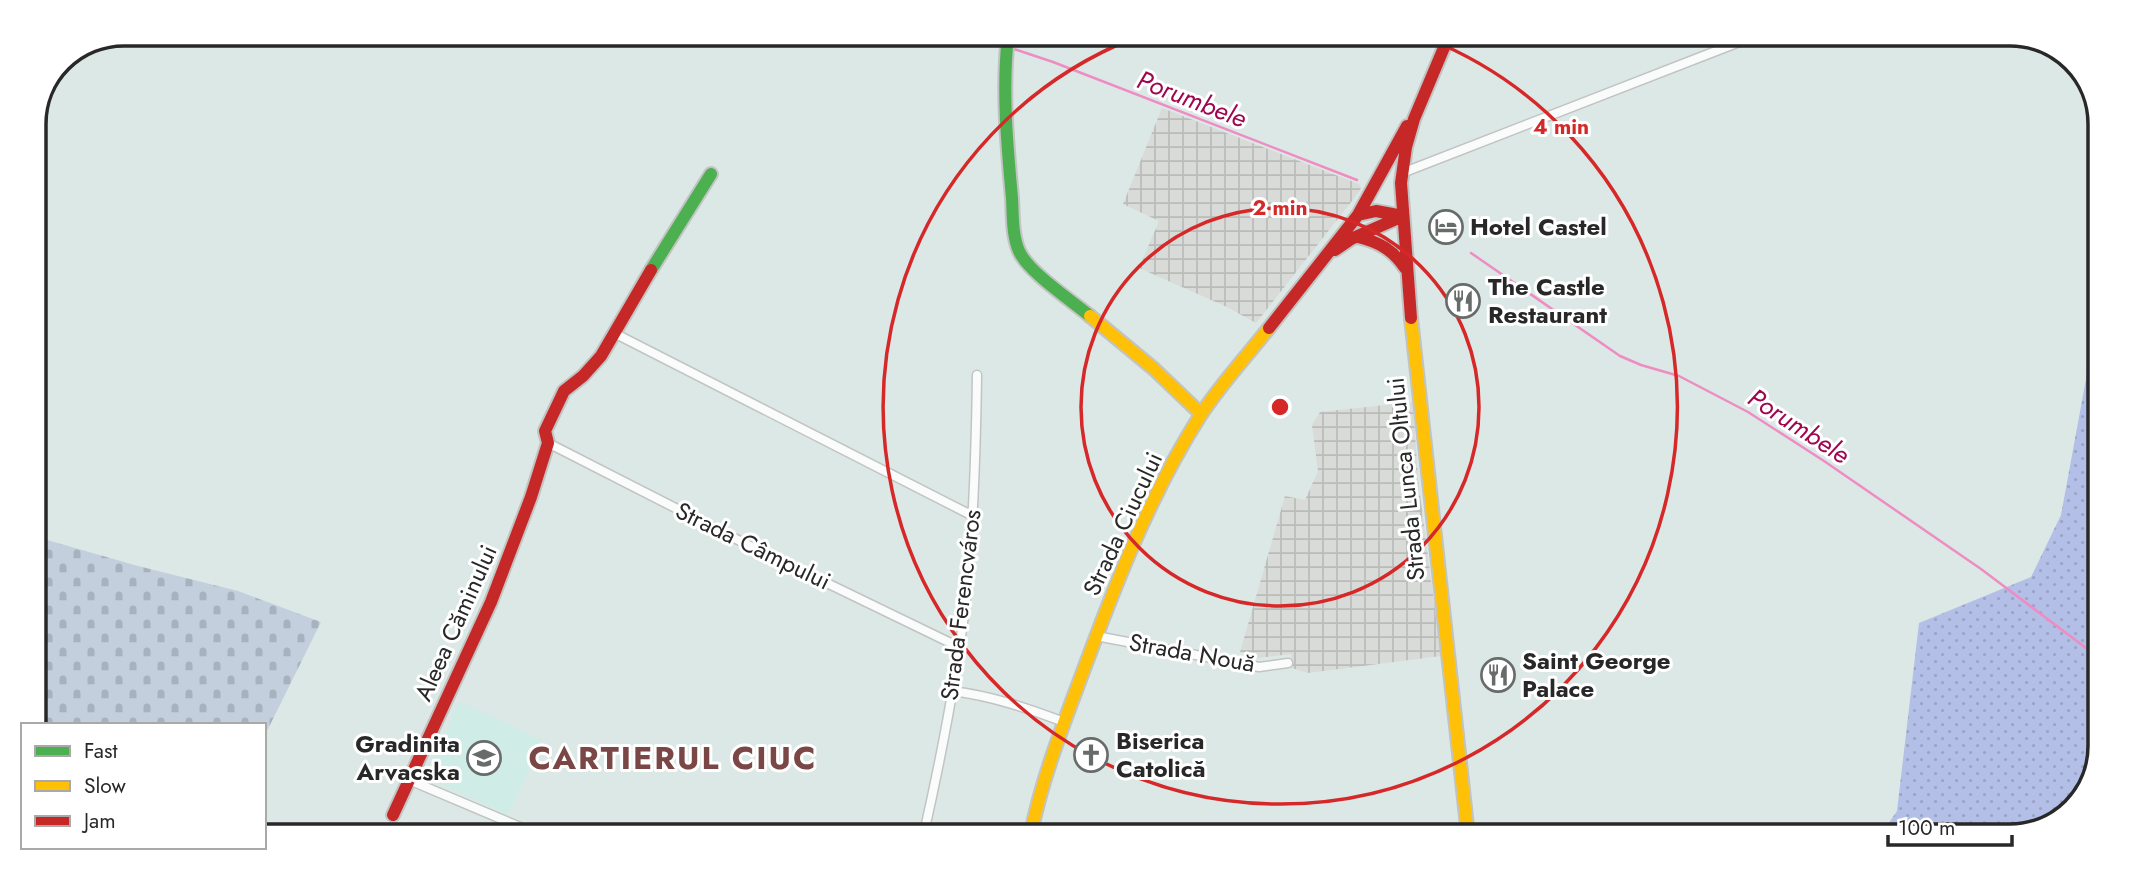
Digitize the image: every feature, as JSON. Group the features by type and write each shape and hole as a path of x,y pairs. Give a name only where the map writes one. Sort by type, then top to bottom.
{"main road":[{"path":"1007,46 1006,99 1014,231 1019,252 1035,271 1154,369 1201,414"},
{"path":"1317,265 1358,215 1404,129 1414,119 1445,46"},
{"name":"Strada Lunca Oltului","path":"1414,119 1402,173 1407,271 1441,615 1467,824"},
{"name":"Aleea Căminului","path":"393,815 491,602 531,497 548,443 545,431 564,391 583,376 601,356 638,290 711,174"},
{"path":"1358,215 1376,211 1403,216"},
{"path":"1317,265 1340,246 1403,216"},
{"path":"1358,237 1373,240 1391,250 1407,271"},
{"name":"Strada Ciucului","path":"1033,824 1040,791 1096,636 1129,554 1161,485 1201,414 1317,265"}],"street":[{"path":"1402,173 1729,46"},
{"path":"614,333 973,516"},
{"name":"Strada Ferencváros","path":"926,824 952,691 967,592 973,516 977,375"},
{"name":"Strada Câmpului","path":"548,443 742,542 959,647"},
{"name":"Strada Nouă","path":"1096,636 1259,667 1288,663"},
{"path":"952,691 994,697 1064,722"},
{"path":"409,780 513,824"}],"shaded area":[{"path":"1162,108 1359,184 1361,188 1256,323 1227,307 1139,268 1159,221 1123,204"},
{"path":"2087,354 2088,747 2086,762 2077,786 2065,802 2053,811 2020,824 1888,824 1897,811 1919,623 2031,577 2061,515 2086,379"},
{"path":"1413,402 1418,479 1441,656 1308,673 1292,668 1291,654 1250,659 1251,654 1240,652 1285,496 1305,500 1318,471 1312,425 1320,412"},
{"name":"Gradinita Arvacska","path":"459,702 543,740 508,815 425,777"}],"green space":[{"path":"46,540 238,591 321,622 266,733 266,723 46,723"}],"waterway":[{"name":"Porumbele","path":"1011,48 1357,180"},
{"name":"Porumbele","path":"1471,253 1620,356 1679,376 1748,412 1981,569 2088,649"}],"traffic: fast":[{"path":"1007,46 1006,117 1013,225 1017,245 1031,268 1090,316"},
{"path":"651,270 711,174"}],"traffic: slow":[{"path":"1090,316 1154,369 1201,414"},
{"path":"1411,318 1467,824"},
{"path":"1033,824 1047,773 1093,644 1149,510 1200,416 1269,328"}],"traffic: jam":[{"path":"1411,318 1401,183 1406,147 1414,119 1445,46"},
{"path":"1358,215 1407,126"},
{"path":"1269,328 1358,215 1376,211 1403,216"},
{"path":"1335,250 1351,239 1403,216"},
{"path":"1358,237 1385,248 1396,256 1405,268"},
{"path":"393,815 491,602 531,497 548,443 545,431 564,391 583,376 601,356 651,270"}],"place":[{"name":"Hotel Castel","path":"1446,227"},
{"name":"The Castle Restaurant","path":"1463,301"},
{"name":"Saint George Palace","path":"1498,675"},
{"name":"Biserica Catolică","path":"1091,755"},
{"name":"Gradinita Arvacska","path":"484,758"}],"district":[{"name":"CARTIERUL CIUC","path":"673,758"}]}
